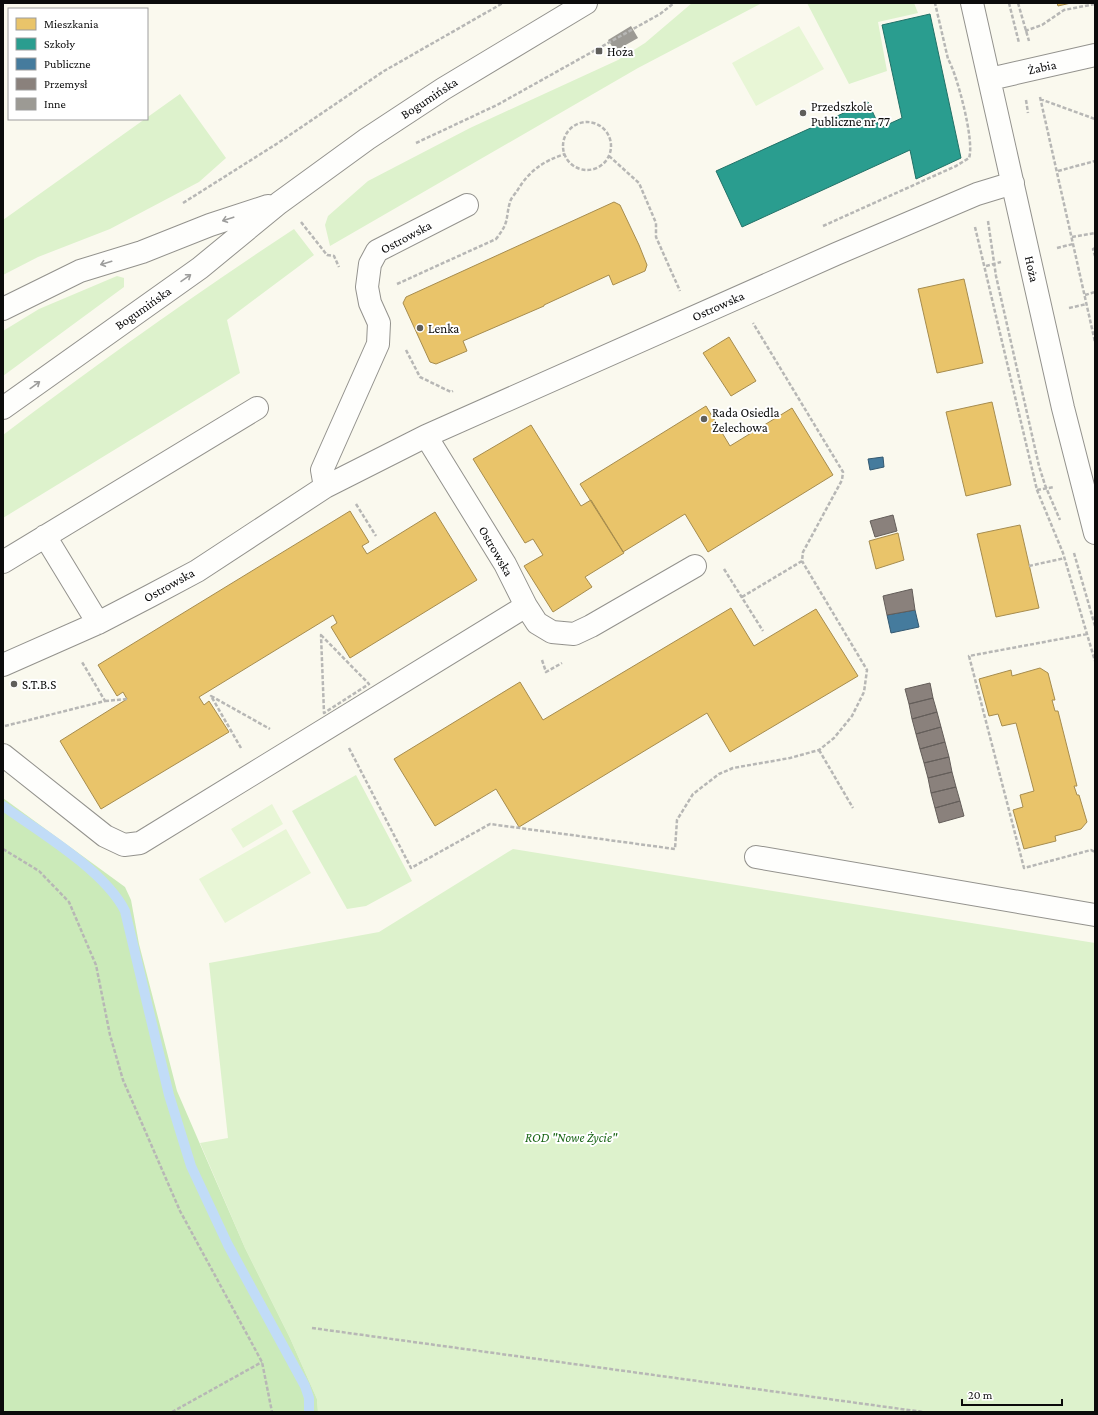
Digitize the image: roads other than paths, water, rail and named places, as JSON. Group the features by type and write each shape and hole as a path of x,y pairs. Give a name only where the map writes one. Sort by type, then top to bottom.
{"street":[{"name":"Bogumińska","path":"3,408 200,268 279,203 367,139 443,89 586,3"},
{"name":"Hoża","path":"972,3 1062,408 1095,533"},
{"name":"Żabia","path":"990,79 1095,55"},
{"name":"Ostrowska","path":"3,665 98,623 197,570 325,487 426,436 836,254 977,194 1013,183"},
{"name":"Bogumińska","path":"3,309 80,271 142,252 210,225 279,203"},
{"name":"Ostrowska","path":"325,487 322,470 378,344 379,323 370,303 367,287 370,264 377,251 467,205"},
{"path":"3,562 257,408"},
{"name":"Ostrowska","path":"426,436 505,564 526,606 537,623 552,632 574,634 591,626 695,566"},
{"path":"45,536 98,623"},
{"path":"3,755 105,836 124,845 140,843 526,606"},
{"path":"756,857 1095,914"}],"waterway":[{"path":"3,806 53,840 87,867 103,881 116,896 125,911 169,1095 191,1166 228,1245 305,1386 309,1398 309,1412"}],"place":[{"name":"Hoża","path":"599,51"},
{"name":"Przedszkole Publiczne nr 77","path":"803,113"},
{"name":"Lenka","path":"420,328"},
{"name":"Rada Osiedla Żelechowa","path":"704,419"},
{"name":"S.T.B.S","path":"14,684"}],"park label":[{"name":"ROD \"Nowe Życie\"","path":"571,1137"}]}
